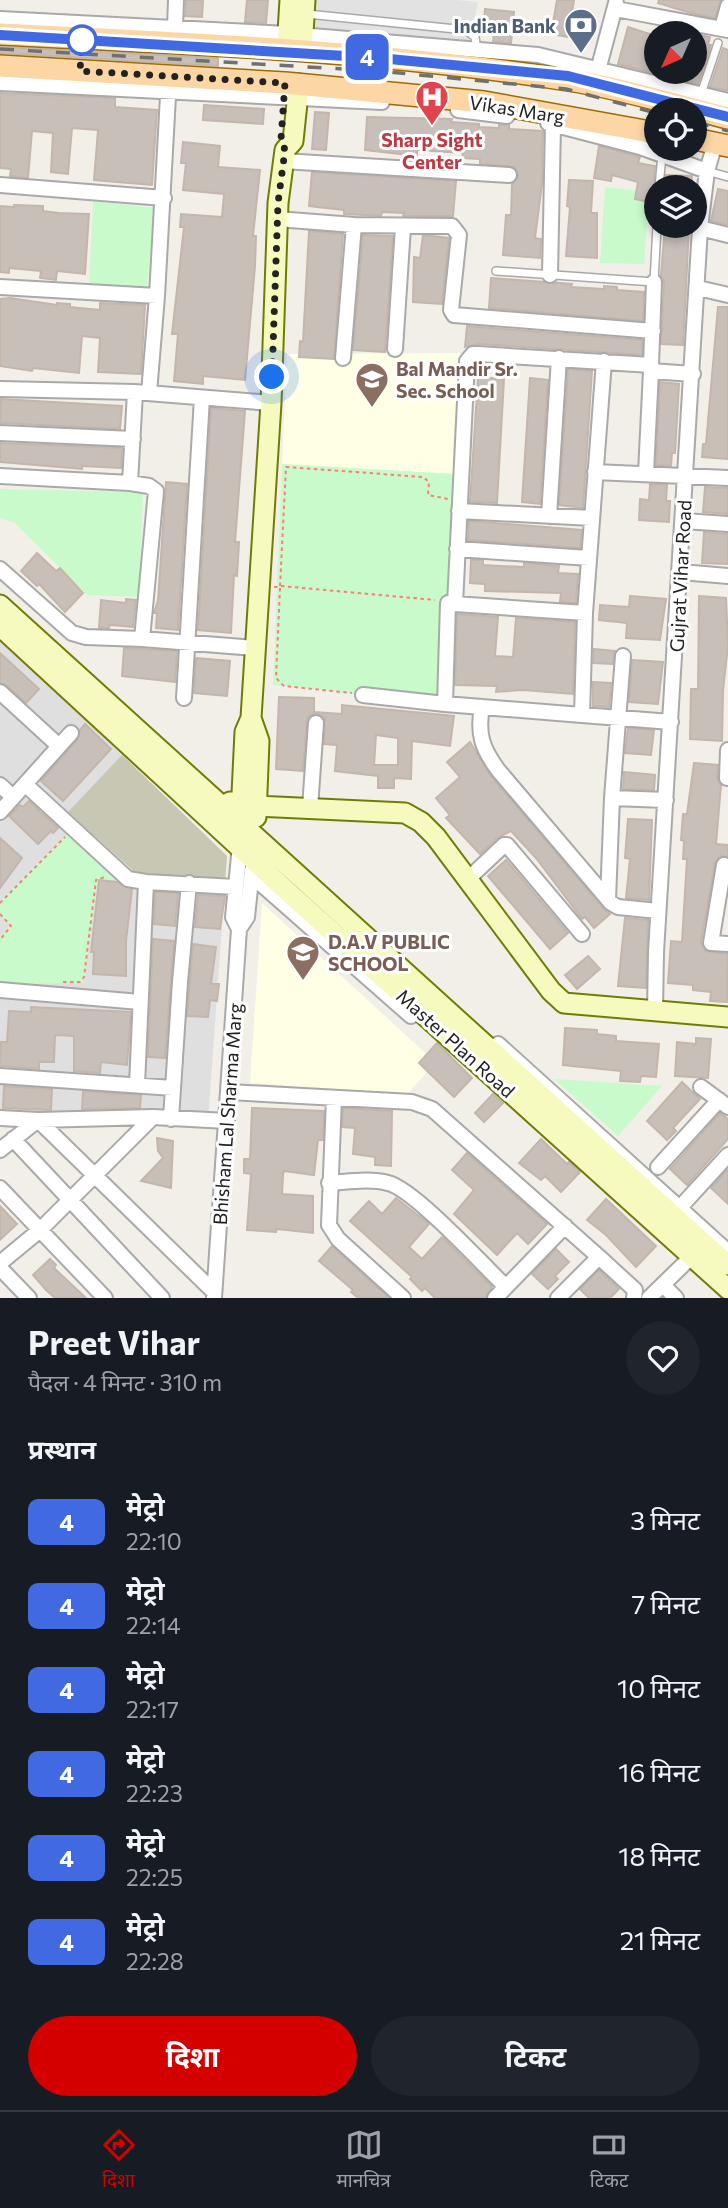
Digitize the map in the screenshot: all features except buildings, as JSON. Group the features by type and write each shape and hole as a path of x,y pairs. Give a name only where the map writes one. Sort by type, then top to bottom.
{"main road":[{"path":"290,0 295,42"},
{"path":"295,42 305,7"},
{"name":"Vikas Marg","path":"0,34 295,42 570,80 596,77 728,118"},
{"name":"Vikas Marg","path":"0,66 291,91 484,102 644,131"},
{"path":"249,846 245,732 251,718 271,404 277,219 284,156 293,141 291,91"},
{"name":"Master Plan Road","path":"0,606 213,801 249,846 723,1295"},
{"name":"Master Plan Road","path":"0,626 728,1265"},
{"path":"213,801 405,813 421,821 436,836 556,998 572,1005 728,1017"}],"street":[{"path":"175,28 176,0"},
{"path":"596,77 616,5 725,29 728,6"},
{"path":"0,19 175,28 295,42 538,55 596,77 702,94 728,101"},
{"path":"0,83 291,91 552,124 644,149"},
{"path":"130,484 133,439 157,296 168,96"},
{"path":"550,275 552,124"},
{"name":"Gujrat Vihar Road","path":"707,175 712,143"},
{"path":"284,156 509,174"},
{"path":"681,161 707,171"},
{"path":"0,185 164,198"},
{"path":"277,219 403,227 452,226 459,231 451,310 457,316 653,331"},
{"path":"343,358 354,225"},
{"path":"395,349 403,227"},
{"path":"707,230 728,235"},
{"name":"Gujrat Vihar Road","path":"655,1011 700,238"},
{"path":"646,473 654,282"},
{"path":"0,287 157,296"},
{"path":"698,288 728,295"},
{"path":"445,704 457,549 454,507 470,358 478,354 604,361 693,374"},
{"path":"549,516 559,358"},
{"path":"582,715 585,613 604,361"},
{"path":"0,389 142,393 271,404"},
{"path":"184,698 202,398"},
{"path":"0,433 133,439"},
{"path":"595,472 728,478"},
{"path":"0,476 149,486 157,494 142,639"},
{"path":"454,507 592,519"},
{"path":"684,521 728,524"},
{"path":"457,549 589,558"},
{"path":"0,569 72,633 86,637 255,648"},
{"path":"681,572 728,576"},
{"path":"451,604 585,613"},
{"path":"608,900 612,798 623,656"},
{"path":"0,692 59,746"},
{"path":"363,695 671,722"},
{"path":"482,707 479,737 485,752 608,900 618,907 659,911"},
{"path":"310,808 316,723"},
{"path":"0,812 71,733"},
{"path":"727,778 728,750"},
{"path":"0,785 13,797"},
{"path":"26,785 128,879 146,883 235,887"},
{"path":"612,798 666,800"},
{"path":"468,879 507,845 582,934"},
{"path":"249,846 550,1090 728,1251"},
{"path":"249,846 524,1114 723,1295"},
{"name":"Bhisham Lal Sharma Marg","path":"214,1295 239,929 233,917 235,887 249,846"},
{"name":"Bhisham Lal Sharma Marg","path":"239,929 247,917 249,846"},
{"path":"723,865 723,902 711,943 728,944"},
{"path":"137,1085 146,883"},
{"path":"171,1119 189,883"},
{"path":"0,990 140,1002"},
{"path":"0,1076 173,1088"},
{"path":"657,1167 723,1104 701,1087"},
{"path":"229,1092 412,1102 432,1109 635,1290 634,1298"},
{"path":"334,1098 328,1218 332,1231 403,1298"},
{"path":"29,1298 0,1266 40,1230 152,1117"},
{"path":"0,1118 38,1120 152,1117 227,1121"},
{"path":"0,1150 38,1120"},
{"path":"38,1120 214,1295"},
{"path":"13,1139 162,1298"},
{"path":"685,1202 728,1155"},
{"path":"329,1182 384,1182 398,1186 506,1287"},
{"path":"0,1188 105,1298"},
{"path":"495,1298 565,1226"},
{"path":"558,1298 599,1257"},
{"path":"649,1298 686,1262"},
{"path":"663,1285 676,1298"}],"lane":[{"path":"305,7 466,30 475,37 477,50"},
{"path":"702,94 718,43"},
{"path":"707,171 728,177"},
{"path":"496,271 654,282 656,238"}],"path":[{"path":"363,695 284,685 276,678 286,467 424,477 429,482 428,495 446,498 454,507"},
{"path":"259,586 451,604"},
{"path":"0,903 69,833"},
{"path":"53,982 82,980 96,880 101,876 112,877"},
{"path":"0,914 11,926 0,940"}],"shaded area":[{"path":"298,0 478,2 470,42 297,30"},
{"name":"Bal Mandir Sr. Sec. School","path":"462,353 454,474 282,464 287,354"},
{"path":"0,642 48,684 227,856 208,1122 0,1116"},
{"path":"122,755 227,856 225,882 136,873 68,812"},
{"name":"D.A.V PUBLIC SCHOOL","path":"262,903 435,1062 408,1094 250,1083"}],"green space":[{"path":"605,187 644,191 644,264 600,263"},
{"path":"93,201 154,208 147,289 89,284"},
{"path":"282,464 454,474 447,703 273,685"},
{"path":"0,489 143,492 139,597 87,595 15,523 0,518"},
{"path":"69,832 127,881 98,880 84,983 17,984 0,980 0,937 10,925 0,916 0,901"},
{"path":"554,1079 662,1086 618,1136"}],"railway":[{"path":"0,35 379,58 568,76 728,117"},
{"path":"0,49 378,71 566,89 644,110"},
{"path":"707,125 728,131"}],"metro line":[{"name":"4","path":"0,35 379,58 568,76 728,117"}],"place":[{"name":"Indian Bank","path":"581,55"},
{"name":"Sharp Sight Center","path":"432,127"},
{"name":"Bal Mandir Sr. Sec. School","path":"372,409"},
{"name":"D.A.V PUBLIC SCHOOL","path":"303,982"}],"route":[{"path":"82,40 80,71 285,83 281,139 285,150 278,203 272,377"}]}
